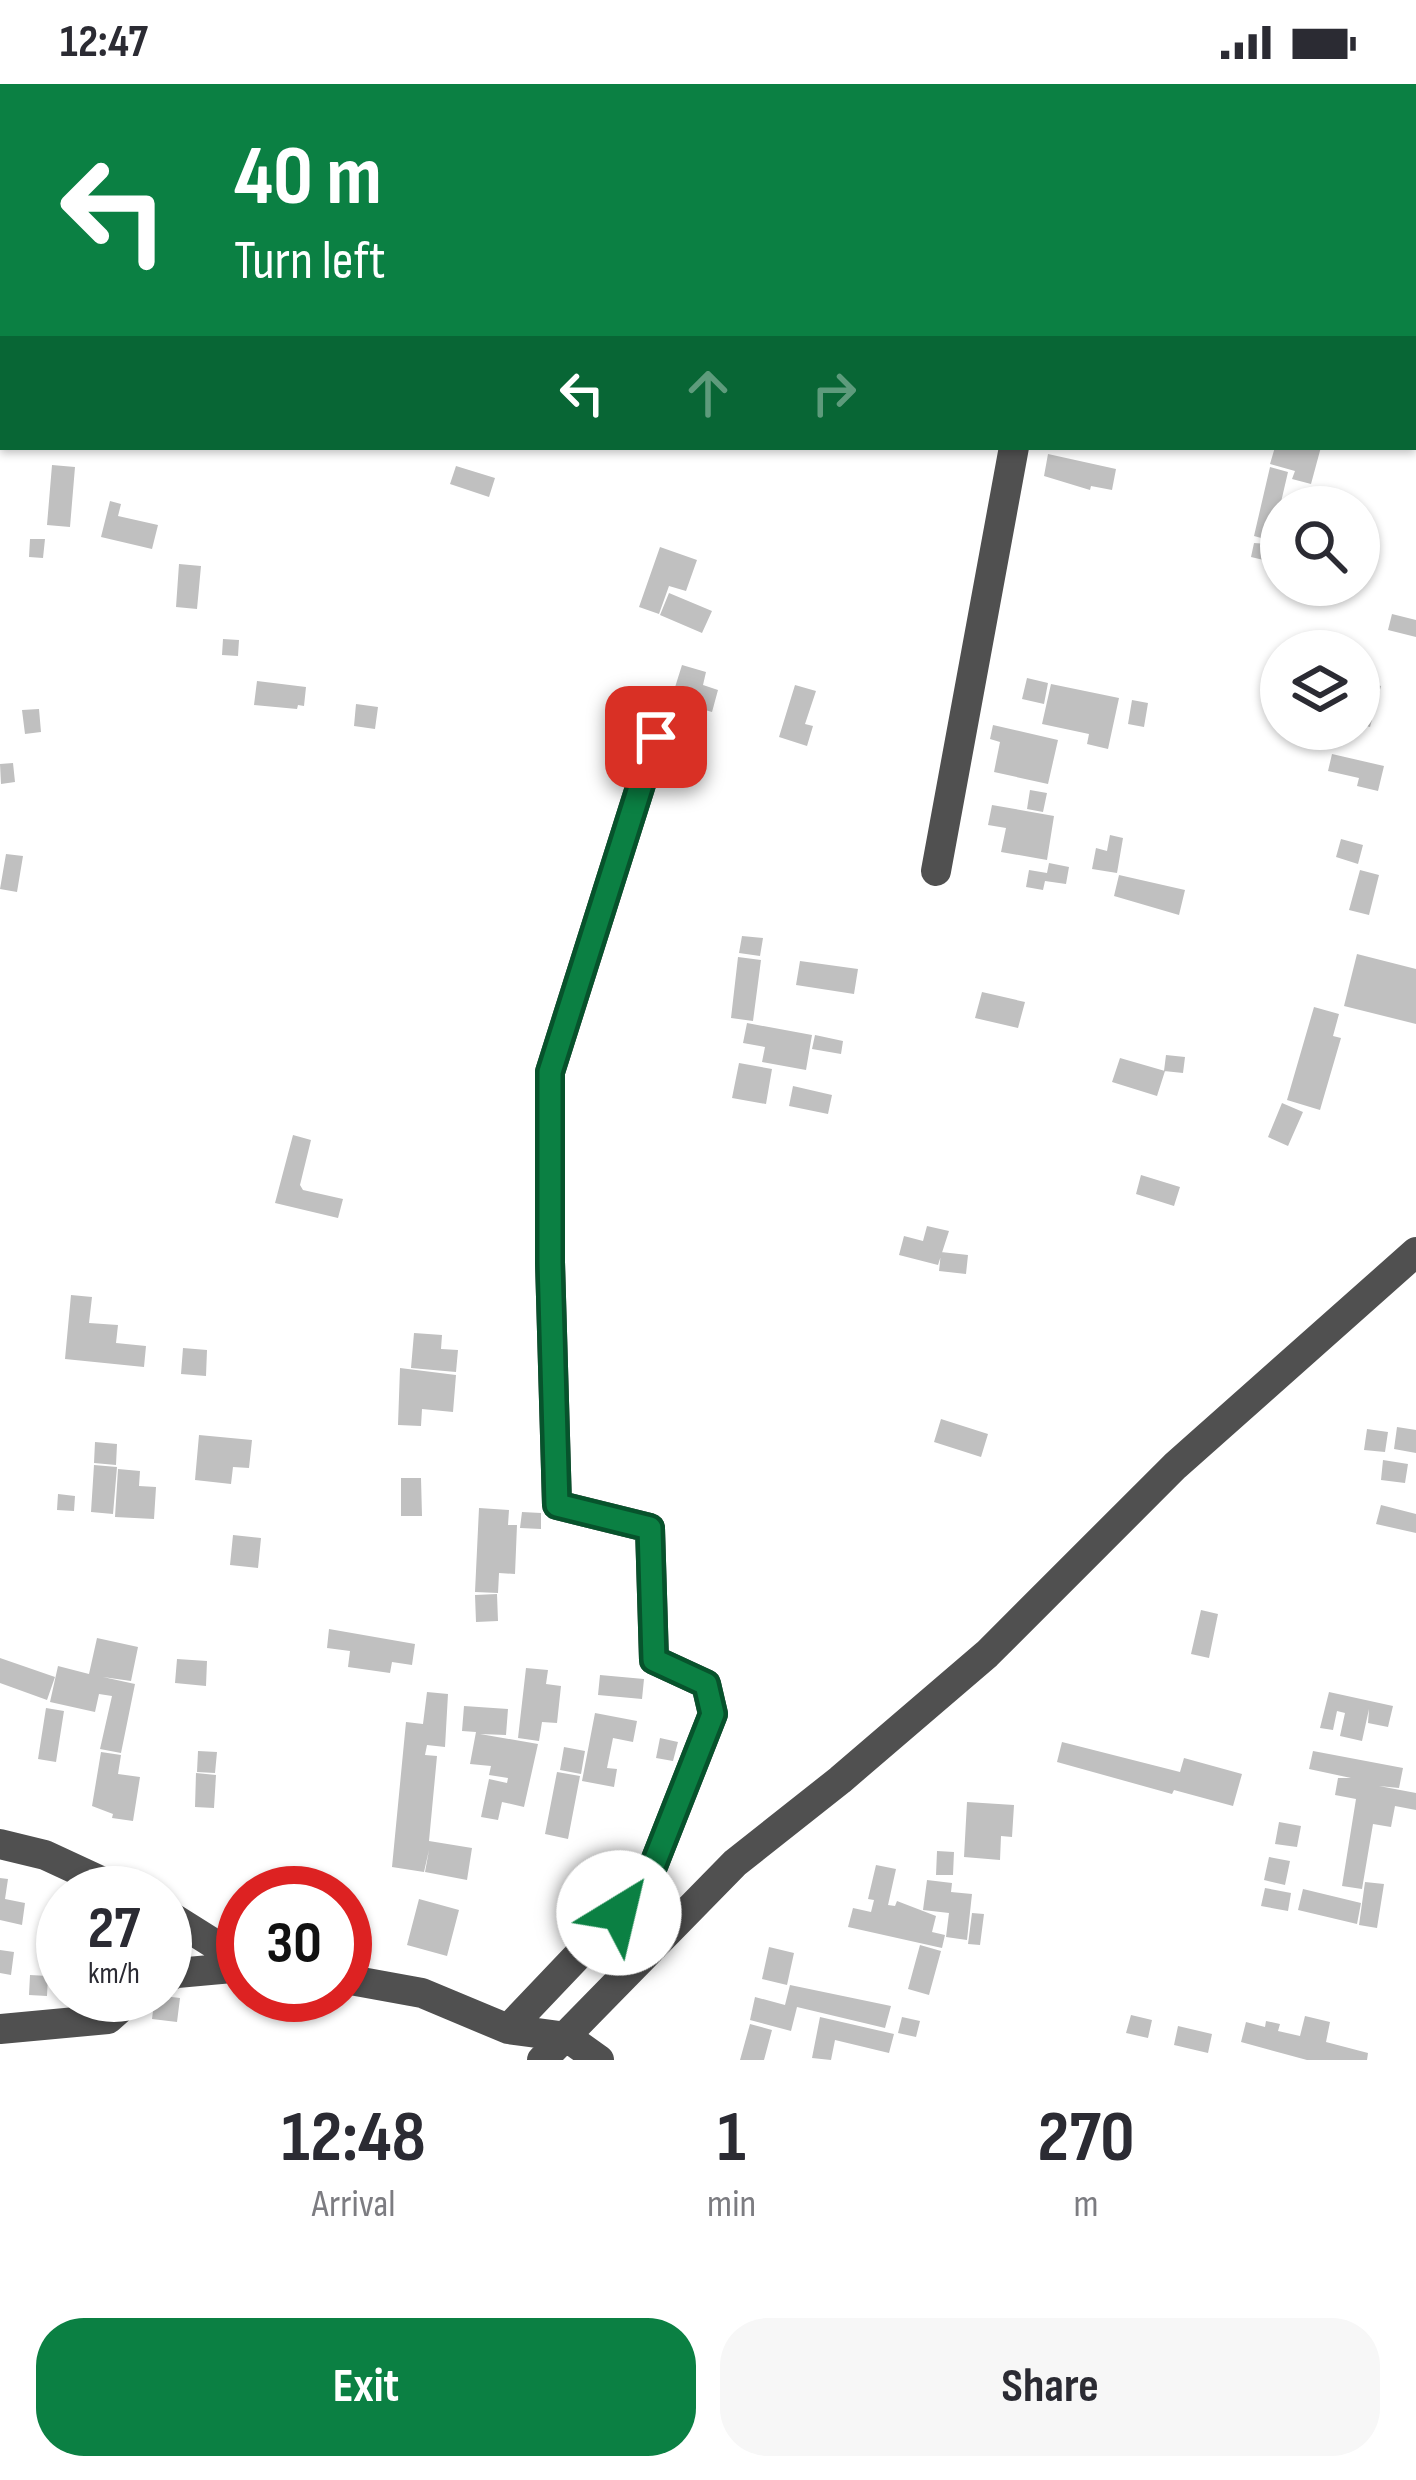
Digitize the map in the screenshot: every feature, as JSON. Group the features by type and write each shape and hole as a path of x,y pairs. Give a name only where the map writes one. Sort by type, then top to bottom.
{"street":[{"path":"936,872 1013,450"},
{"path":"508,2029 646,1884 713,1714 706,1684 654,1660 650,1528 557,1505 550,1072 656,737"},
{"path":"542,2060 735,1863 987,1654 1175,1466 1416,1252"},
{"path":"0,1844 69,1866"},
{"path":"372,1984 422,1993 508,2029 566,2037 599,2060"},
{"path":"0,2029 84,2022"}],"building":[{"path":"1274,450 1320,450 1311,484 1292,479 1295,471 1270,464"},
{"path":"1048,454 1116,469 1112,490 1091,486 1090,490 1044,476"},
{"path":"52,465 75,467 70,527 47,525"},
{"path":"456,466 495,478 489,497 450,484"},
{"path":"1270,467 1288,472 1285,486 1266,486"},
{"path":"110,501 121,504 118,516 158,525 152,549 101,537"},
{"path":"30,539 45,539 43,558 29,557"},
{"path":"1254,543 1260,543 1260,559 1251,557"},
{"path":"660,547 697,560 686,591 669,586 659,614 639,607"},
{"path":"179,564 201,566 197,609 176,607"},
{"path":"669,593 712,611 702,633 660,615"},
{"path":"1392,614 1416,620 1416,637 1388,630"},
{"path":"223,639 239,640 238,656 222,655"},
{"path":"682,665 706,672 703,685 718,690 712,712 671,700"},
{"path":"1027,678 1048,683 1044,704 1022,699"},
{"path":"257,681 306,687 304,706 254,705"},
{"path":"1051,684 1119,698 1108,749 1087,744 1089,734 1042,724"},
{"path":"795,685 816,691 805,724 813,726 807,746 779,737"},
{"path":"1132,700 1148,703 1144,727 1128,724"},
{"path":"356,704 378,707 375,729 354,726"},
{"path":"39,709 41,732 25,734 22,710"},
{"path":"993,725 1058,740 1048,784 994,772 1000,742 990,739"},
{"path":"1332,754 1384,766 1378,791 1357,786 1359,778 1328,771"},
{"path":"13,763 15,782 1,784 0,764"},
{"path":"1030,790 1047,793 1043,812 1027,809"},
{"path":"992,805 1054,816 1047,860 1001,852 1006,828 988,825"},
{"path":"1110,835 1123,838 1117,873 1092,869 1096,848 1107,851"},
{"path":"1341,839 1363,845 1358,864 1336,857"},
{"path":"6,854 23,856 17,892 0,889"},
{"path":"1049,863 1069,867 1066,884 1045,881 1043,890 1026,887 1029,870 1047,873"},
{"path":"1360,870 1379,875 1369,915 1349,910"},
{"path":"1119,875 1185,890 1179,915 1114,896"},
{"path":"742,936 763,938 760,956 739,953"},
{"path":"1357,954 1416,969 1416,1024 1344,1006"},
{"path":"738,957 761,960 753,1021 731,1018"},
{"path":"800,961 858,969 854,994 796,985"},
{"path":"982,992 1025,1002 1018,1028 975,1018"},
{"path":"1314,1007 1339,1014 1333,1036 1341,1038 1320,1110 1287,1100"},
{"path":"747,1023 812,1035 806,1070 762,1062 765,1047 743,1043"},
{"path":"815,1035 843,1041 841,1054 812,1049"},
{"path":"1166,1055 1185,1057 1183,1073 1164,1071"},
{"path":"1120,1058 1165,1071 1157,1096 1112,1082"},
{"path":"739,1063 772,1069 766,1104 732,1098"},
{"path":"793,1086 832,1095 828,1114 789,1106"},
{"path":"1282,1103 1303,1112 1288,1146 1268,1137"},
{"path":"293,1135 311,1140 300,1185 303,1190 343,1199 338,1218 275,1203"},
{"path":"1141,1175 1180,1187 1174,1206 1136,1194"},
{"path":"927,1226 949,1231 938,1265 899,1255 904,1236 923,1241"},
{"path":"941,1252 968,1255 966,1274 939,1271"},
{"path":"71,1295 92,1297 89,1323 118,1325 116,1343 146,1346 144,1367 65,1359"},
{"path":"414,1333 442,1335 441,1349 458,1350 456,1372 411,1368"},
{"path":"183,1348 207,1350 206,1376 181,1374"},
{"path":"400,1368 456,1375 453,1412 422,1409 421,1426 398,1425"},
{"path":"941,1419 988,1434 981,1457 934,1442"},
{"path":"1397,1427 1416,1430 1416,1453 1394,1449"},
{"path":"1367,1429 1388,1432 1385,1452 1364,1450"},
{"path":"199,1435 252,1440 249,1468 233,1467 231,1484 195,1480"},
{"path":"95,1442 117,1444 116,1465 94,1463"},
{"path":"1383,1460 1408,1464 1405,1483 1381,1480"},
{"path":"94,1465 117,1467 113,1514 91,1512"},
{"path":"118,1469 140,1471 139,1486 156,1487 154,1519 115,1517"},
{"path":"401,1478 421,1478 422,1516 401,1516"},
{"path":"58,1494 75,1496 74,1511 57,1510"},
{"path":"1381,1505 1416,1514 1416,1533 1376,1524"},
{"path":"479,1508 509,1510 508,1525 517,1525 515,1574 499,1573 498,1593 475,1592"},
{"path":"522,1512 541,1513 541,1529 520,1528"},
{"path":"233,1535 261,1538 258,1568 230,1565"},
{"path":"497,1594 498,1621 476,1622 475,1595"},
{"path":"1201,1610 1218,1614 1209,1658 1191,1654"},
{"path":"329,1629 415,1644 412,1665 392,1662 390,1673 348,1667 350,1651 327,1648"},
{"path":"97,1638 138,1647 131,1681 103,1677 135,1684 121,1753 100,1749 112,1696 99,1694 95,1712 50,1702 58,1666 89,1674"},
{"path":"0,1658 55,1677 47,1700 0,1683"},
{"path":"177,1659 207,1661 206,1686 175,1683"},
{"path":"526,1668 548,1670 546,1684 561,1686 557,1723 542,1722 539,1741 518,1738"},
{"path":"600,1675 644,1679 642,1699 598,1695"},
{"path":"427,1692 448,1694 445,1747 427,1745 425,1755 437,1756 429,1841 472,1848 467,1880 425,1872 429,1850 424,1872 392,1867 406,1722 423,1724"},
{"path":"1329,1692 1393,1706 1388,1727 1368,1723 1369,1709 1362,1741 1340,1736 1345,1713 1337,1711 1333,1730 1320,1728"},
{"path":"464,1706 508,1709 506,1735 480,1734 538,1744 524,1807 502,1802 498,1820 481,1817 489,1779 507,1783 508,1778 489,1775 491,1766 470,1764 476,1732 462,1731"},
{"path":"46,1708 64,1711 56,1762 38,1759"},
{"path":"595,1713 637,1721 633,1742 613,1738 607,1768 617,1769 614,1787 582,1781"},
{"path":"660,1738 678,1742 673,1761 656,1758"},
{"path":"1062,1742 1180,1772 1184,1758 1242,1774 1233,1806 1057,1762"},
{"path":"564,1747 585,1751 581,1774 560,1770"},
{"path":"198,1751 217,1752 215,1773 197,1772"},
{"path":"1313,1751 1403,1768 1399,1788 1379,1786 1416,1793 1416,1810 1395,1806 1391,1827 1373,1824 1362,1889 1342,1886 1356,1799 1335,1795 1338,1778 1351,1778 1309,1769"},
{"path":"101,1752 121,1755 118,1774 140,1777 133,1821 112,1818 113,1814 92,1806"},
{"path":"557,1772 580,1776 568,1839 545,1834"},
{"path":"196,1773 216,1775 214,1808 195,1807"},
{"path":"967,1802 1014,1805 1012,1837 1001,1836 1000,1860 964,1857"},
{"path":"1279,1822 1301,1826 1297,1847 1275,1844"},
{"path":"937,1851 954,1852 953,1875 936,1875"},
{"path":"1269,1857 1290,1861 1285,1885 1264,1880"},
{"path":"876,1865 896,1869 888,1905 895,1906 897,1901 936,1916 932,1932 945,1935 942,1948 848,1927 853,1908 871,1912 874,1900 868,1899"},
{"path":"0,1878 8,1879 5,1899 25,1903 22,1925 0,1920"},
{"path":"927,1880 952,1883 951,1892 972,1894 967,1940 946,1937 949,1913 923,1910"},
{"path":"1365,1882 1384,1884 1377,1928 1359,1925"},
{"path":"1265,1888 1291,1893 1288,1911 1261,1906"},
{"path":"1303,1889 1361,1903 1357,1924 1298,1910"},
{"path":"419,1899 459,1910 447,1956 407,1945"},
{"path":"972,1913 984,1914 980,1945 968,1944"},
{"path":"920,1945 941,1951 929,1995 908,1989"},
{"path":"769,1947 794,1953 787,1985 762,1979"},
{"path":"0,1950 14,1952 11,1975 0,1973"},
{"path":"30,1975 36,1975 36,1995 29,1995"},
{"path":"790,1985 891,2006 885,2028 797,2007 791,2031 750,2020 755,1997 785,2005"},
{"path":"1131,2015 1152,2020 1148,2038 1126,2033"},
{"path":"1305,2016 1330,2022 1326,2042 1368,2053 1367,2060 1307,2060 1241,2042 1246,2022 1265,2027 1266,2021 1280,2024 1278,2031 1300,2036"},
{"path":"820,2017 894,2034 889,2053 835,2040 831,2060 812,2058"},
{"path":"902,2017 920,2021 916,2037 898,2033"},
{"path":"750,2024 772,2030 764,2060 740,2060"},
{"path":"1178,2026 1212,2034 1208,2053 1174,2045"}],"route":[{"path":"619,1913 646,1884 713,1714 706,1684 654,1660 650,1528 557,1505 550,1072 656,737"}]}
